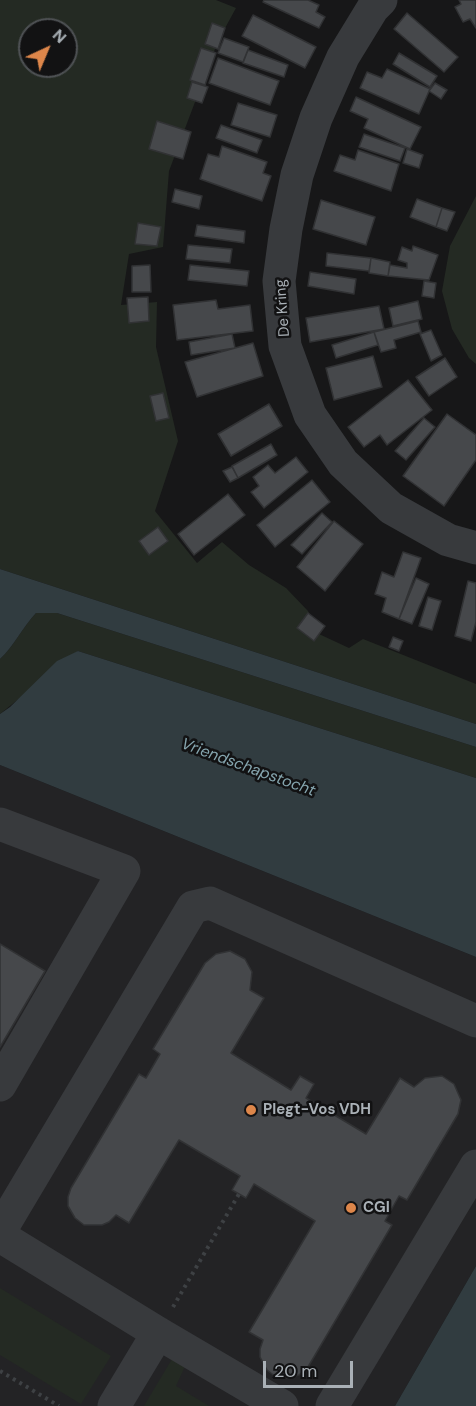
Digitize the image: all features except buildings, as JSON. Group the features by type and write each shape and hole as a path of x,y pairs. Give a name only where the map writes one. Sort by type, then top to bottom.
{"street":[{"name":"De Kring","path":"381,0 373,8 343,57 316,118 297,175 286,229 279,281 285,346 310,416 343,463 391,508 448,540 476,548"},
{"path":"0,824 124,871 0,1085"},
{"path":"282,1406 158,1333 0,1233 193,907 210,903 476,1021"},
{"path":"332,1406 476,1166"},
{"path":"114,1406 158,1333"}],"path":[{"path":"158,1333 239,1194"},
{"path":"0,1371 59,1406"}],"shaded area":[{"path":"0,0 216,0 236,8 218,41 169,171 163,247 129,254 121,305 157,302 156,347 178,441 155,511 197,563 222,542 249,565 286,588 308,611 319,634 349,648 363,639 476,684 476,724 0,569"},
{"path":"476,196 476,364 469,358 452,329 442,291 450,246"},
{"path":"36,613 57,613 476,747 476,778 78,651 0,714 0,659"},
{"path":"0,765 476,957 476,1266 395,1406 0,1406"},
{"path":"0,1288 111,1356 81,1404 0,1355"},
{"path":"172,1359 187,1362 176,1386 209,1406 144,1406"}],"water":[{"path":"0,569 476,724 476,747 57,613 36,613 0,659"},
{"name":"Vriendschapstocht","path":"78,651 476,778 476,957 0,765 0,714 57,661"},
{"path":"476,1266 476,1406 395,1406"}],"place":[{"name":"Plegt-Vos VDH","path":"251,1110"},
{"name":"CGI","path":"351,1208"}]}
